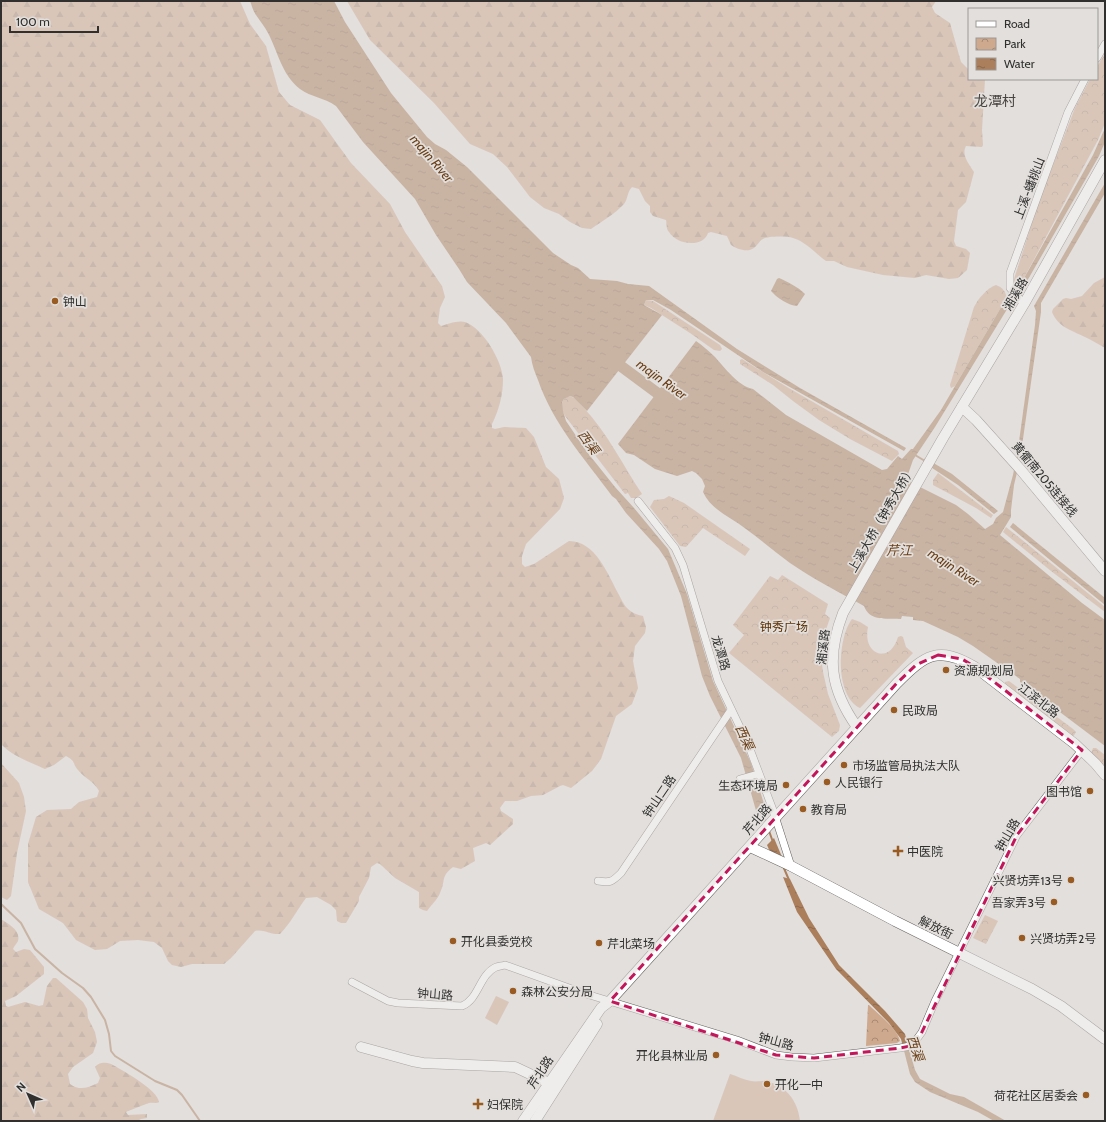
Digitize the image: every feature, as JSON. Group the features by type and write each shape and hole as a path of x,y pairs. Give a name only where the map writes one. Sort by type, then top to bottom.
{"main road":[{"name":"湘溪路","path":"943,438 1024,304 1105,160"},
{"name":"黄衢南205连接线","path":"962,407 976,420 1020,469 1105,571"},
{"name":"上溪大桥（钟秀大桥）","path":"842,613 943,438"},
{"name":"湘溪路","path":"842,613 834,642 832,661 834,677 842,704 857,727"},
{"name":"江滨北路","path":"927,658 938,655 948,655 962,659 975,667 1082,750 1095,762 1105,775"},
{"name":"芹北路","path":"535,1121 549,1083 594,1017 905,675 927,658"},
{"name":"解放街","path":"750,847 791,866 895,921 1045,996 1105,1039"},
{"name":"芹北路","path":"523,1121 541,1103 610,1001"},
{"path":"361,1047 423,1063 515,1067 549,1083"}],"street":[{"path":"1098,56 1105,44"},
{"name":"上溪-蟠桃山","path":"1024,304 1010,288 1010,273 1068,112 1084,80"},
{"name":"龙潭路","path":"638,501 675,548 683,565 718,681 748,744 791,866"},
{"name":"钟山二路","path":"598,881 608,883 621,873 731,710"},
{"name":"钟山路","path":"352,982 388,1001 398,1003 462,1006 470,1001 486,975 495,967 505,965 610,1001 737,1040 782,1056 814,1058 910,1046 920,1036 935,1001 1018,835 1082,750"},
{"path":"740,779 758,774"}],"highlighted area":[{"path":"938,655 962,659 975,667 1082,750 1017,835 920,1036 910,1046 900,1048 814,1058 776,1055 610,1001 897,683 916,665"}],"green space":[{"path":"1,1 240,1 250,24 266,46 279,92 290,105 320,120 351,163 390,204 405,232 442,286 445,297 440,308 438,323 441,326 456,322 465,322 472,325 485,338 490,346 499,363 503,379 500,402 492,428 526,428 534,437 546,467 559,479 564,498 560,509 526,544 522,556 522,564 525,567 534,564 569,541 578,542 587,547 600,560 626,607 629,610 643,616 646,627 645,633 635,646 633,661 638,688 632,704 616,716 601,759 592,771 571,788 563,785 543,795 531,796 517,801 505,801 500,808 501,811 513,819 513,824 490,845 486,843 473,848 475,861 461,869 453,867 449,870 445,876 439,895 427,911 419,908 419,892 395,878 377,863 371,867 369,878 359,897 359,901 346,923 337,921 336,910 331,905 317,897 306,898 280,934 255,931 224,964 192,964 181,967 172,965 168,961 162,948 154,942 138,940 120,941 107,949 95,950 76,940 63,923 39,909 28,882 28,844 36,817 47,810 71,809 79,802 97,797 99,791 80,773 74,762 66,756 54,765 45,769 16,755 1,744"},
{"path":"347,1 936,1 932,7 935,13 950,23 961,62 968,69 968,80 985,80 982,130 983,145 982,147 966,146 965,149 964,153 966,159 974,172 966,202 958,210 954,241 956,246 966,249 970,253 967,270 958,278 949,279 926,275 915,278 883,275 847,267 834,261 826,261 802,242 786,237 765,238 754,248 748,250 739,249 731,245 727,236 711,232 708,233 701,241 696,243 684,242 678,240 668,231 666,220 653,216 650,212 650,206 645,201 639,189 632,187 624,204 617,211 591,229 582,228 559,214 544,208 530,197 507,167 493,154 470,144 434,103 370,40"},
{"path":"1105,53 1105,123 1098,140 1024,278 1017,286 1013,282 1039,201 1075,108 1089,80 1098,80 1098,65"},
{"path":"1105,277 1105,348 1061,325 1052,312 1063,299 1071,299 1082,296 1094,283"},
{"path":"996,285 1004,290 1006,299 955,386 951,388 950,385 974,307 983,294"},
{"path":"646,300 653,301 720,345 722,349 720,351 714,350 690,333 644,305"},
{"path":"742,359 787,387 898,451 899,454 892,461 850,439 819,420 773,385 740,364 740,360"},
{"path":"570,396 582,406 599,426 642,494 636,498 631,498 628,493 625,494 565,416 562,404 566,397"},
{"path":"938,473 993,515 991,518 976,508 933,485 933,480"},
{"path":"669,496 684,503 750,549 745,556 703,528 686,547 680,546 650,507 654,500 664,499"},
{"path":"1006,527 1105,607 1105,612 1003,532"},
{"name":"钟秀广场","path":"782,575 828,604 825,614 830,618 822,641 821,657 828,694 840,725 839,731 832,737 729,653 744,635 733,625 770,576 778,580"},
{"name":"钟秀广场","path":"852,619 868,627 867,637 869,644 873,650 878,653 883,654 889,651 894,646 898,637 901,636 903,637 906,647 913,653 860,708 852,702 846,692 841,666 843,640"},
{"path":"1009,681 1073,729 1076,732 1073,737 1005,686 1005,682"},
{"path":"1093,748 1096,748 1105,755 1105,766 1091,753"},
{"path":"1,763 19,783 24,797 26,811 17,853 11,896 7,900 1,897"},
{"path":"985,915 998,921 986,944 973,938"},
{"path":"1,919 18,934 18,941 13,949 16,952 24,949 30,950 44,967 44,974 16,996 5,1001 6,1006 8,1007 25,1002 39,1006 43,1005 47,986 53,978 56,978 83,1002 87,1009 88,1018 95,1032 97,1042 93,1053 73,1067 68,1074 70,1084 77,1088 84,1088 98,1083 100,1078 95,1067 102,1063 111,1064 146,1086 157,1097 158,1103 149,1103 126,1112 128,1115 147,1114 147,1118 137,1121 1,1121"},
{"path":"496,996 509,1002 497,1025 485,1018"},
{"path":"868,1005 891,1026 900,1041 897,1043 866,1046"},
{"path":"730,1074 748,1080 771,1082 784,1089 793,1100 799,1114 800,1121 713,1121"}],"water":[{"path":"250,1 334,1 345,22 391,93 427,137 467,167 553,253 578,268 590,279 649,286 737,349 800,388 906,448 904,451 763,372 671,310 653,300 646,300 644,305 662,315 587,411 573,397 570,396 562,402 566,421 587,452 668,549 687,594 713,681 751,763 767,813 759,821 741,758 710,696 702,676 681,596 667,561 659,549 612,496 570,441 544,396 531,357 506,323 467,282 436,235 415,199 363,142 336,106 304,92 289,77 281,63 272,40 253,10"},
{"name":"芹江","path":"1105,128 1105,142 1099,156 1023,288 1009,306 935,427 913,460 906,480 956,505 985,529 993,524 996,518 1003,512 1018,449 1035,325 1036,311 1034,306 1105,183 1105,193 1041,303 1020,460 1014,485 1011,517 1000,535 1082,603 1105,620 1105,746 1020,682 1020,679 958,637 923,621 913,620 913,617 902,616 901,619 885,619 870,615 864,606 817,580 784,559 711,504 703,492 705,486 702,479 696,473 692,471 677,476 655,469 634,455 626,453 618,444 696,341 713,355 737,380 753,389 786,415 882,470 887,469 898,456 902,459 911,449 913,449 941,410 1003,304 1023,280 1093,155"},
{"path":"779,278 796,287 805,294 797,306 783,301 771,291"},
{"path":"925,458 952,474 998,511 994,514 958,485 923,462"},
{"path":"1013,523 1105,598 1105,605 1010,527"},
{"path":"774,838 782,857 771,854 767,845"},
{"path":"783,877 790,879 809,918 839,965 885,1011 905,1034 915,1070 920,1079 950,1094 964,1097 1006,1121 994,1121 978,1112 930,1092 915,1082 910,1074 901,1039 889,1023 836,969 797,912"}],"waterway":[{"name":"majin River","path":"610,358 668,401"},
{"path":"915,455 925,461"},
{"name":"西渠","path":"763,814 766,823"},
{"name":"西渠","path":"769,831 773,842"},
{"name":"西渠","path":"783,866 789,880"},
{"path":"1,904 21,923 35,949 62,973 83,988 91,997 105,1020 109,1034 111,1051 115,1056 155,1081 177,1090 200,1121"}],"place":[{"name":"钟山","path":"55,301"},
{"name":"资源规划局","path":"946,670"},
{"name":"民政局","path":"894,710"},
{"name":"市场监管局执法大队","path":"844,765"},
{"name":"人民银行","path":"827,782"},
{"name":"生态环境局","path":"786,785"},
{"name":"图书馆","path":"1090,791"},
{"name":"教育局","path":"803,809"},
{"name":"中医院","path":"898,851"},
{"name":"兴贤坊弄13号","path":"1071,880"},
{"name":"吾家弄3号","path":"1054,902"},
{"name":"兴贤坊弄2号","path":"1022,938"},
{"name":"开化县委党校","path":"453,941"},
{"name":"芹北菜场","path":"599,943"},
{"name":"森林公安分局","path":"513,991"},
{"name":"开化县林业局","path":"716,1055"},
{"name":"开化一中","path":"767,1084"},
{"name":"荷花社区居委会","path":"1086,1095"},
{"name":"妇保院","path":"478,1104"}],"district":[{"name":"龙潭村","path":"995,101"}]}
